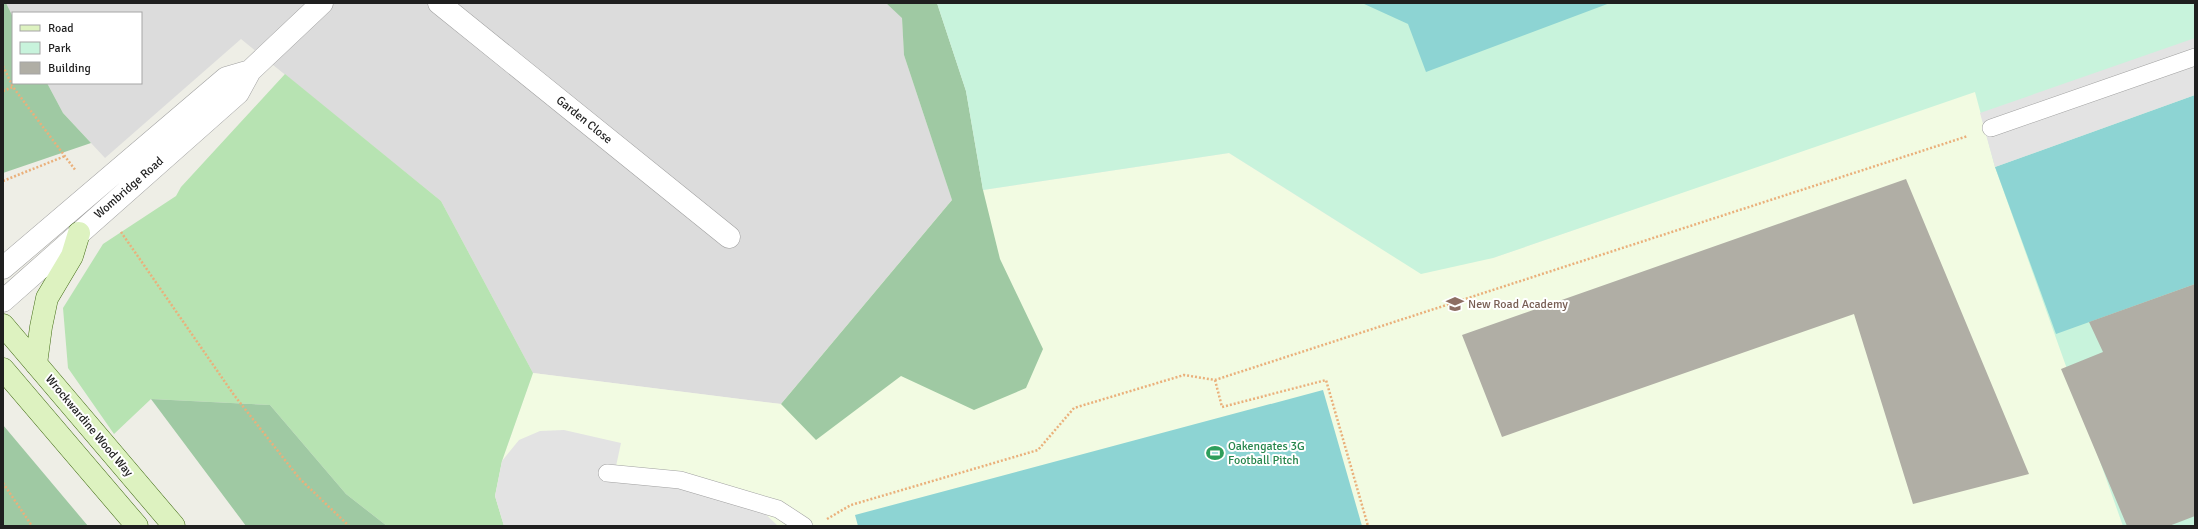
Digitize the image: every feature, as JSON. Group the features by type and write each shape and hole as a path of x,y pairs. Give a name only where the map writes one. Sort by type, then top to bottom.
{"main road":[{"path":"36,364 47,298 72,256 79,233"},
{"name":"Wrockwardine Wood Way","path":"3,325 174,526"},
{"path":"3,369 136,526"}],"street":[{"name":"Wombridge Road","path":"3,301 238,93 250,71 322,3"},
{"name":"Garden Close","path":"438,3 729,237"},
{"name":"Wombridge Road","path":"3,268 91,191 226,78 250,71"}],"lane":[{"path":"1991,128 2195,57"},
{"path":"607,473 680,480 778,509 813,524"}],"path":[{"path":"3,66 13,87 91,191"},
{"path":"3,91 13,87"},
{"path":"813,524 851,505 1038,450 1074,408 1184,375 1215,380 1430,312 1991,128"},
{"path":"3,181 65,156"},
{"path":"106,210 234,395 299,478 349,526"},
{"path":"1215,380 1222,407 1326,380 1368,526"},
{"path":"3,483 32,526"}],"shaded area":[{"path":"6,3 886,3 902,17 904,55 952,200 781,404 533,373 441,201 241,39 105,158 63,113 48,84 142,84 142,12 12,12 12,15"},
{"path":"1362,3 1610,3 1426,72 1408,24"},
{"path":"2195,38 2195,95 1995,167 1980,113"},
{"name":"New Road Academy","path":"1975,91 2123,526 504,526 495,496 502,461 533,373 781,404 952,200 983,190 1229,153 1362,237 1493,258"},
{"path":"2195,95 2195,284 2056,334 1995,167"},
{"name":"Oakengates 3G Football Pitch","path":"1323,390 1362,526 858,526 855,515"},
{"path":"564,430 621,443 615,471 757,506 778,526 504,526 495,496 502,461 519,440 540,431"}],"green space":[{"path":"3,3 6,3 12,15 12,84 48,84 63,113 91,143 3,173"},
{"path":"886,3 937,3 966,91 983,190 1000,259 1043,349 1026,388 974,410 901,376 816,440 781,404 952,200 904,55 902,18"},
{"path":"937,3 2195,3 2195,526 2123,526 1995,167 1975,92 1493,258 1421,274 1229,153 983,190 966,91"},
{"path":"285,74 441,201 533,373 502,461 495,496 504,526 387,526 346,494 270,405 151,399 114,434 68,368 63,308 103,244 176,196 181,187"},
{"path":"151,399 270,405 346,494 387,526 246,526"},
{"path":"3,425 88,526 3,526"}],"building":[{"path":"1906,179 2029,474 1913,504 1854,314 1502,437 1462,335"},
{"path":"2195,284 2195,516 2169,526 2127,526 2061,369 2103,352 2089,322"}],"place":[{"name":"New Road Academy","path":"1455,304"},
{"name":"Oakengates 3G Football Pitch","path":"1215,453"}]}
